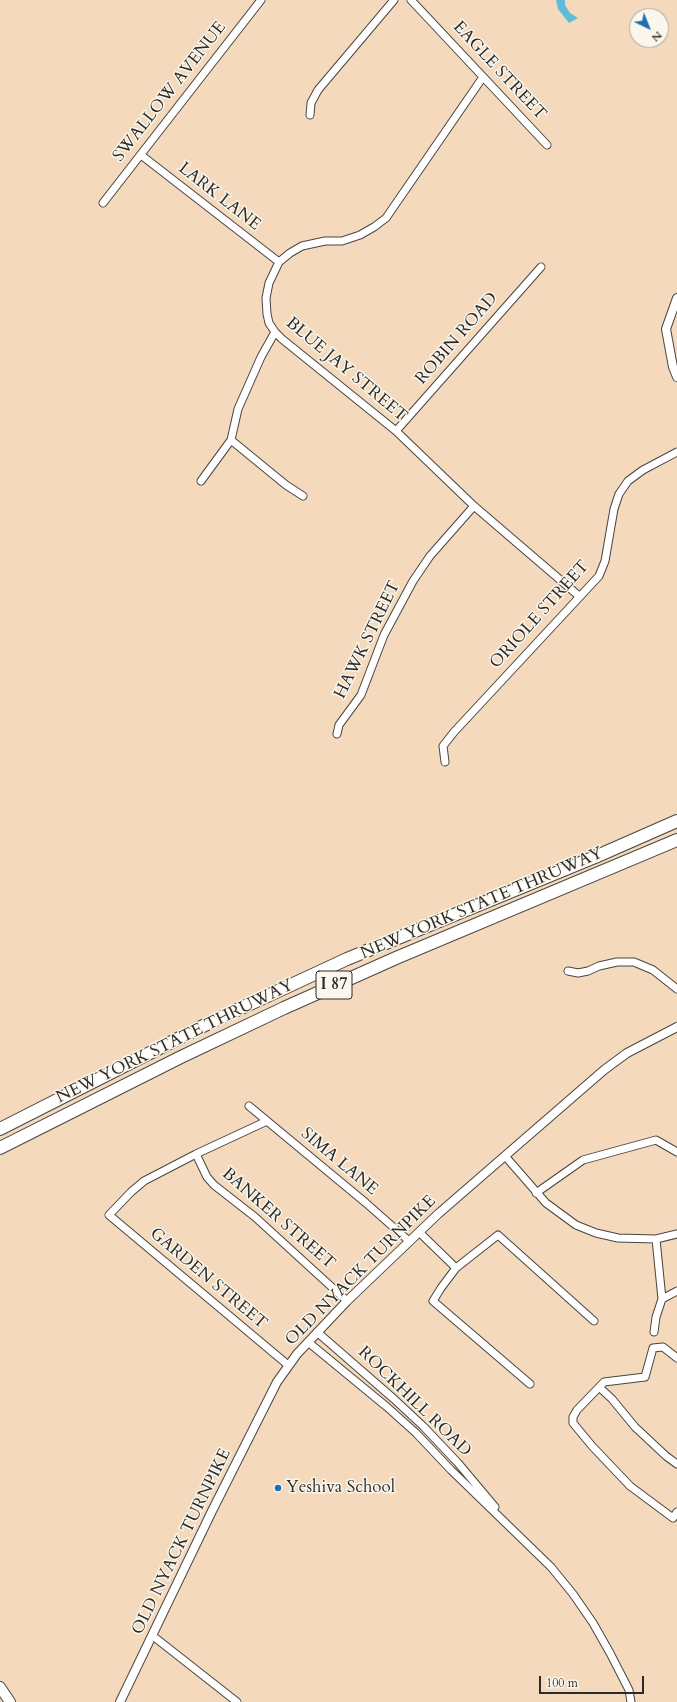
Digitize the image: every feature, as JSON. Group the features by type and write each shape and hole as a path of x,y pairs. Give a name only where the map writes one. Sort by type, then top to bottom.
{"highway":[{"name":"NEW YORK STATE THRUWAY","path":"0,1129 207,1024 347,959 595,857 677,821"},
{"name":"NEW YORK STATE THRUWAY","path":"0,1148 195,1050 299,1001 403,955 531,903 677,840"}],"main road":[{"path":"0,1687 10,1702"}],"street":[{"name":"SWALLOW AVENUE","path":"103,202 142,155 261,0"},
{"path":"310,115 310,103 318,90 394,0"},
{"name":"EAGLE STREET","path":"411,0 547,145"},
{"name":"BLUE JAY STREET","path":"483,77 386,218 360,235 342,241 325,241 302,246 279,262 268,283 266,298 267,314 269,323 275,332 396,431 474,506 579,596"},
{"name":"LARK LANE","path":"142,155 279,262"},
{"name":"ROBIN ROAD","path":"396,431 541,267"},
{"path":"677,298 666,329 673,367 677,377"},
{"path":"201,481 231,440 238,409 258,363 275,332"},
{"path":"231,440 286,485 303,496"},
{"name":"ORIOLE STREET","path":"445,762 443,746 579,596 599,576 605,561 614,509 619,494 628,481 642,470 677,452"},
{"name":"HAWK STREET","path":"337,734 339,725 361,695 384,635 413,581 430,556 474,506"},
{"path":"568,971 588,971 599,966 617,962 634,962 653,970 677,989"},
{"name":"OLD NYACK TURNPIKE","path":"120,1702 154,1636 212,1511 277,1382 288,1365 347,1301 419,1232 505,1156 604,1070 627,1053 677,1027"},
{"name":"SIMA LANE","path":"249,1106 366,1203 409,1242"},
{"path":"196,1154 267,1121"},
{"path":"536,1192 583,1160 656,1140 677,1152"},
{"name":"GARDEN STREET","path":"196,1154 144,1181 109,1215 288,1365"},
{"name":"BANKER STREET","path":"196,1154 207,1177 214,1185 255,1217 347,1301"},
{"path":"505,1156 536,1192 559,1214 576,1225 596,1233 618,1238 656,1239 677,1234"},
{"path":"419,1232 456,1268"},
{"path":"530,1384 433,1301 456,1268 498,1235 594,1321"},
{"path":"654,1332 658,1309 662,1299 656,1239"},
{"path":"662,1299 677,1291"},
{"name":"ROCKHILL ROAD","path":"317,1332 423,1426 458,1463 516,1534"},
{"name":"ROCKHILL ROAD","path":"308,1342 387,1407 551,1567 589,1617 629,1690 631,1702"},
{"path":"677,1358 664,1347 653,1348 645,1377 604,1382 577,1410 573,1417 573,1424 630,1486 673,1518 677,1512"},
{"path":"599,1387 612,1399 635,1427 666,1456 677,1464"},
{"path":"154,1636 237,1702"}],"water":[{"path":"556,0 565,0 565,5 570,13 578,18 569,23 558,9"}],"place":[{"name":"Yeshiva School","path":"278,1488"}]}
